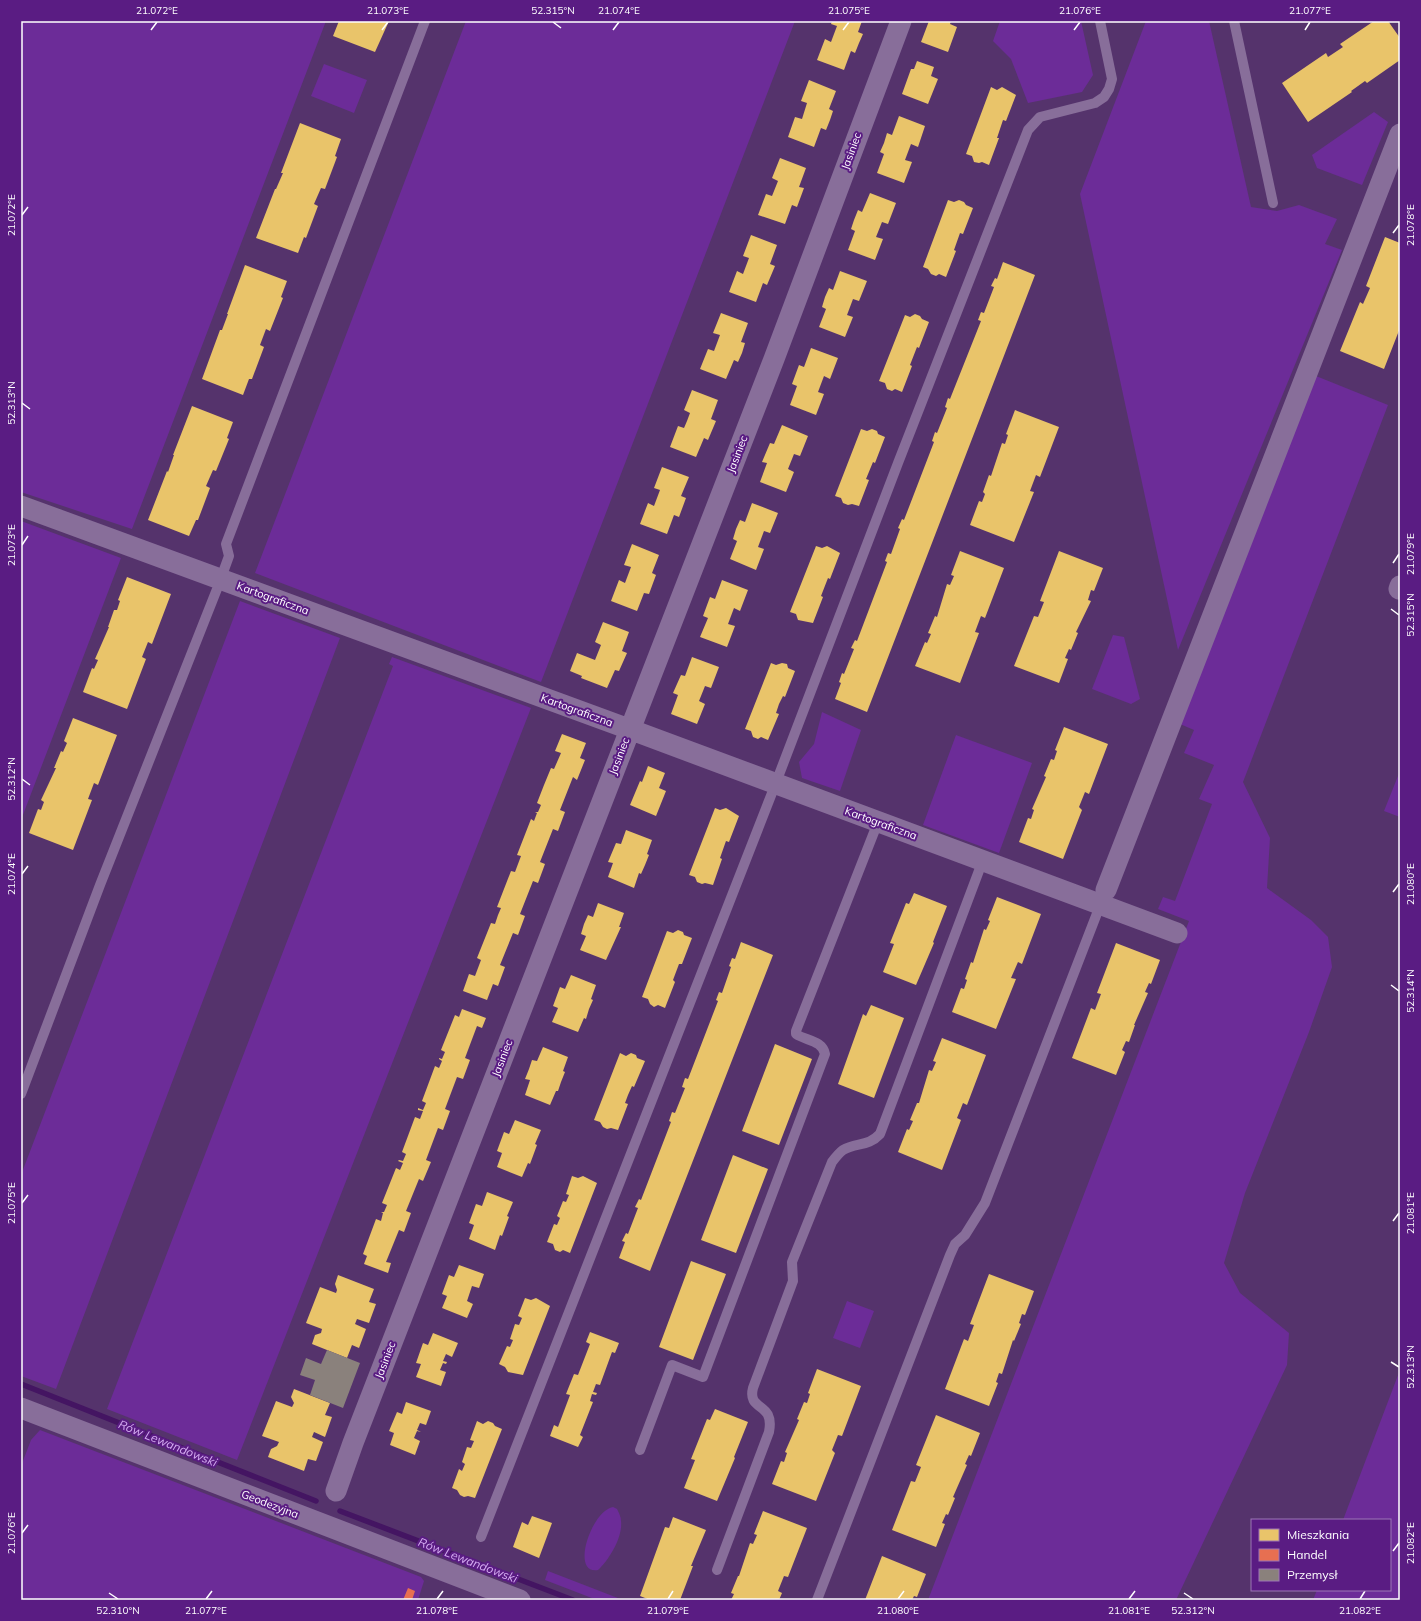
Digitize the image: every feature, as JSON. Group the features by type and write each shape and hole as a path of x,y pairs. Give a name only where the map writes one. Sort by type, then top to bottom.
{"street":[{"name":"Jasiniec","path":"336,1491 353,1443 629,729 774,359 901,21"},
{"path":"1103,897 1400,134"},
{"name":"Kartograficzna","path":"21,506 983,860 1103,897 1177,933"},
{"name":"Geodezyjna","path":"21,1408 520,1600"}],"lane":[{"path":"21,1094 100,885 229,556 226,544 425,21"},
{"path":"481,1537 776,784 898,463 1028,130 1040,117 1095,103 1104,97 1109,89 1112,79 1100,21"},
{"path":"1234,21 1273,203"},
{"path":"640,1450 672,1365 703,1377 765,1214 825,1054 822,1046 799,1036 796,1034 796,1031 878,822"},
{"path":"717,1570 769,1432 771,1423 767,1411 752,1400 751,1396 793,1281 792,1262 832,1162 843,1150 867,1144 875,1140 880,1134 983,860"},
{"path":"817,1600 950,1255 955,1244 965,1235 985,1203 1103,897"}],"shaded area":[{"path":"21,21 326,21 132,529 21,492"},
{"path":"466,21 795,21 541,682 255,573"},
{"path":"1000,21 1081,21 1093,75 1082,92 1028,103 1011,59 993,41"},
{"path":"1146,21 1209,21 1251,207 1277,211 1299,205 1337,219 1325,244 1342,250 1178,650 1080,194"},
{"path":"324,64 367,80 354,113 311,96"},
{"path":"1374,112 1388,122 1362,185 1317,168 1312,155"},
{"path":"1316,376 1388,405 1243,782 1270,838 1267,888 1311,920 1328,937 1332,967 1309,1032 1245,1193 1224,1263 1240,1293 1289,1333 1287,1365 1176,1600 928,1600 1189,921 1158,909 1163,897 1175,901 1212,804 1199,799 1214,765 1184,753 1194,730 1180,724"},
{"path":"21,521 121,558 21,820"},
{"path":"240,601 340,638 56,1389 21,1376 21,1175"},
{"path":"1113,635 1124,637 1140,699 1131,704 1092,689"},
{"path":"392,657 531,708 237,1460 107,1409 393,666 389,664"},
{"path":"822,712 861,730 840,791 802,778 799,762 814,744"},
{"path":"956,735 1032,763 999,853 923,825"},
{"path":"1400,771 1400,817 1384,811"},
{"path":"847,1301 874,1311 860,1348 833,1338"},
{"path":"1400,1370 1400,1600 1313,1600 1317,1591 1391,1591 1391,1519 1343,1519"},
{"path":"40,1430 421,1577 424,1581 418,1600 21,1600 21,1466 31,1440"},
{"path":"613,1507 617,1509 621,1520 618,1541 607,1560 598,1570 590,1569 585,1563 585,1553 591,1530 597,1519 605,1511"},
{"path":"548,1571 623,1600 597,1600 545,1580"}],"building: Mieszkania":[{"path":"339,21 389,21 375,52 333,36"},
{"path":"832,21 862,21 858,32 863,34 855,53 851,51 844,70 817,60 825,39 831,42 837,26 831,24"},
{"path":"929,21 951,21 950,24 957,27 948,52 921,42"},
{"path":"1374,21 1388,21 1400,38 1400,60 1367,83 1365,81 1351,91 1352,92 1308,122 1282,83 1326,53 1328,57 1343,47 1340,44"},
{"path":"917,61 934,67 931,76 938,79 928,104 902,94 911,69 914,69"},
{"path":"809,80 836,91 829,109 833,111 830,120 826,130 821,128 814,147 788,137 795,117 802,119 807,103 801,101"},
{"path":"991,87 997,90 1002,87 1016,95 1006,121 1003,120 997,138 999,138 989,165 982,162 974,162 972,156 966,154"},
{"path":"899,116 925,126 918,147 911,144 905,160 912,162 904,183 877,173 884,154 880,152 887,133 892,135"},
{"path":"300,123 341,139 335,156 337,157 325,189 321,188 314,204 318,206 306,238 304,237 298,253 256,238 275,189 283,173 281,173"},
{"path":"780,158 806,168 799,187 804,188 797,207 792,205 785,224 758,215 766,194 772,196 778,181 772,178"},
{"path":"870,193 896,203 888,224 882,222 876,237 883,239 875,260 848,250 855,231 851,229 854,220 858,210 862,212"},
{"path":"948,200 954,202 959,200 973,208 963,234 960,233 954,250 956,251 946,277 939,274 936,276 931,274 928,269 923,267"},
{"path":"751,235 777,245 770,264 775,266 767,285 763,283 756,302 729,292 737,271 743,274 749,258 743,256"},
{"path":"1385,237 1400,243 1400,328 1384,369 1340,351 1360,302 1363,304 1370,288 1366,286"},
{"path":"1003,262 1035,275 867,712 835,699 841,683 839,682 842,673 844,674 854,649 851,648 855,640 857,641 887,562 885,561 888,553 891,554 900,529 898,528 902,519 904,520 934,442 932,441 935,432 937,433 947,408 945,407 948,398 950,399 981,321 978,320 981,312 984,313 994,287 991,286 995,278 997,279"},
{"path":"245,265 287,281 281,297 283,298 270,331 266,329 260,345 264,347 252,379 249,379 243,395 202,379 220,330 222,330"},
{"path":"840,271 867,281 859,301 853,299 847,315 853,317 845,337 819,327 826,309 822,307 825,297 829,288 833,290"},
{"path":"721,313 748,323 741,342 745,343 742,353 738,362 734,360 726,379 700,369 708,349 714,351 720,335 713,333"},
{"path":"915,314 929,322 919,348 917,347 910,365 912,366 902,392 895,389 892,391 887,389 885,383 879,381 905,315 910,317"},
{"path":"811,348 838,358 830,379 824,376 818,392 824,394 816,415 790,405 797,386 792,384 799,365 804,367"},
{"path":"692,390 718,400 711,419 716,421 708,440 704,438 696,457 670,447 678,426 684,428 687,421 690,413 684,410"},
{"path":"192,406 233,422 227,438 229,439 216,471 213,470 206,486 210,488 198,520 196,520 189,536 148,520 167,471 168,472"},
{"path":"1015,410 1059,427 1040,477 1036,475 1030,491 1034,492 1014,542 970,525 979,501 982,502 985,494 983,492 989,475 991,476 1002,443 1005,444 1008,435 1006,434"},
{"path":"782,425 808,436 800,456 794,454 788,469 794,472 786,492 760,482 767,463 762,462 770,443 774,444"},
{"path":"861,429 867,431 872,429 885,437 875,463 873,462 866,479 869,480 859,506 852,504 848,505 843,503 841,498 835,496"},
{"path":"662,467 689,477 681,496 686,498 679,517 674,515 667,534 640,524 648,503 654,506 660,490 654,488"},
{"path":"752,503 778,513 770,533 764,531 758,547 764,549 756,570 730,559 737,541 733,539 736,529 740,520 745,522"},
{"path":"632,544 659,555 652,573 656,575 649,594 644,593 637,611 611,601 619,580 625,583 631,567 624,565"},
{"path":"816,546 822,548 827,546 840,553 830,579 828,578 821,596 823,597 813,623 798,620 796,614 790,612"},
{"path":"960,551 1004,568 985,618 981,616 975,632 979,633 960,683 915,666 925,642 927,643 931,634 928,633 935,616 937,617 947,584 950,585 954,576 951,575"},
{"path":"1059,551 1103,568 1094,591 1091,590 1088,600 1091,601 1076,632 1078,633 1071,650 1069,649 1065,658 1068,659 1059,683 1014,666 1034,616 1038,617 1044,602 1040,601"},
{"path":"127,577 171,594 152,644 148,642 142,657 146,659 127,709 83,692 92,668 94,669 98,660 95,659 109,627 114,610 117,610 120,601 118,600"},
{"path":"722,580 748,590 740,611 734,608 728,624 735,626 727,647 700,637 708,618 703,616 710,597 715,599"},
{"path":"603,622 629,632 622,651 627,653 619,671 615,670 607,688 581,678 582,676 570,671 577,653 595,660 601,645 595,642"},
{"path":"692,657 719,667 711,688 705,686 699,701 705,704 697,724 671,714 678,695 673,693 681,675 685,676"},
{"path":"771,663 776,665 782,663 787,664 788,668 795,671 785,697 783,696 779,704 776,713 779,714 768,740 761,737 758,739 753,737 751,731 745,729"},
{"path":"73,718 117,735 98,785 94,783 88,799 92,800 73,850 29,833 38,809 41,810 44,802 41,800 56,768 54,768 61,751 63,752 67,743 64,741"},
{"path":"1064,727 1108,744 1089,794 1085,792 1079,807 1082,810 1063,859 1019,842 1028,818 1031,819 1034,810 1032,809 1046,777 1044,776 1051,759 1054,760 1057,751 1055,750"},
{"path":"562,734 586,743 580,758 585,760 577,780 573,777 560,810 565,812 558,831 553,829 540,862 545,864 538,883 533,881 520,914 525,916 518,935 513,933 500,965 505,967 498,986 493,984 487,1000 463,991 469,974 475,976 481,960 477,958 491,923 495,924 501,908 497,907 511,871 515,872 521,856 517,855 531,819 534,821 537,813 535,812 538,812 541,805 537,803 551,768 554,769 561,753 555,751"},
{"path":"648,766 665,773 659,788 666,791 656,816 630,805 640,781 642,782"},
{"path":"715,808 720,810 726,808 739,816 729,842 726,841 720,858 722,859 713,885 705,883 702,884 697,882 695,877 689,875"},
{"path":"626,830 652,840 647,854 649,855 641,874 639,873 634,888 608,877 613,863 608,862 616,843 621,844"},
{"path":"914,893 947,906 933,942 934,943 916,985 883,972 894,944 890,943 906,903 909,904"},
{"path":"997,897 1041,914 1022,964 1018,962 1011,978 1016,979 996,1029 952,1012 961,988 964,989 967,980 965,979 971,962 973,963 984,929 986,930 990,921 988,920"},
{"path":"598,903 624,913 619,927 621,927 606,960 580,950 586,936 581,934 584,924 588,915 593,917"},
{"path":"678,930 683,932 684,935 692,938 682,964 679,964 673,980 675,982 665,1008 658,1005 654,1007 650,1004 648,999 642,997 667,931 673,933"},
{"path":"741,942 773,955 650,1271 619,1258 625,1242 622,1241 626,1233 628,1234 638,1208 635,1207 639,1199 641,1200 671,1122 669,1121 672,1112 675,1113 685,1088 682,1087 685,1078 688,1079 718,1001 716,1000 719,992 722,993 731,967 729,966 732,958 735,959"},
{"path":"1116,943 1160,960 1151,984 1149,983 1145,992 1148,993 1134,1025 1129,1042 1126,1041 1122,1050 1125,1052 1116,1075 1072,1058 1091,1008 1095,1010 1101,994 1097,993"},
{"path":"571,975 596,985 591,999 593,1000 586,1019 584,1018 578,1032 552,1022 558,1008 553,1006 560,987 565,989"},
{"path":"871,1005 904,1018 874,1098 838,1084 863,1014 866,1016"},
{"path":"462,1009 486,1018 482,1028 477,1026 465,1058 470,1060 463,1079 457,1077 445,1109 450,1111 443,1130 438,1128 426,1160 431,1162 423,1181 419,1179 406,1211 411,1213 404,1232 399,1230 386,1262 391,1263 388,1273 364,1264 367,1256 363,1254 376,1219 381,1221 383,1213 381,1212 384,1212 387,1205 382,1203 396,1168 400,1170 403,1163 398,1161 403,1161 406,1154 402,1152 415,1117 420,1119 423,1111 418,1110 418,1108 423,1110 426,1103 422,1101 435,1066 439,1068 442,1061 439,1058 442,1059 445,1052 441,1050 455,1015 459,1017"},
{"path":"942,1038 986,1055 967,1105 963,1103 957,1118 961,1120 942,1170 898,1152 907,1129 909,1130 913,1121 910,1120 917,1103 919,1103 929,1070 932,1071 936,1062 933,1061"},
{"path":"775,1044 812,1059 779,1145 742,1131"},
{"path":"543,1047 568,1057 563,1071 565,1072 558,1091 556,1091 550,1105 525,1095 530,1080 525,1079 532,1060 537,1061"},
{"path":"620,1053 626,1056 631,1053 636,1055 637,1058 645,1061 634,1087 632,1086 628,1095 625,1103 628,1104 618,1130 611,1128 607,1129 603,1127 600,1122 594,1120"},
{"path":"515,1120 541,1130 535,1144 537,1145 530,1164 528,1163 522,1177 497,1167 502,1153 497,1151 504,1132 509,1134"},
{"path":"733,1155 768,1169 736,1253 701,1240"},
{"path":"572,1176 578,1178 583,1176 597,1183 570,1253 563,1250 560,1252 555,1250 553,1244 547,1242 554,1224 557,1225 560,1218 557,1216 563,1201 566,1202 569,1195 566,1194"},
{"path":"487,1192 513,1202 507,1216 509,1217 502,1236 500,1235 495,1250 469,1239 474,1225 469,1223 476,1204 482,1206"},
{"path":"691,1261 726,1274 693,1360 659,1347"},
{"path":"459,1265 484,1274 479,1288 472,1286 467,1301 473,1304 467,1318 442,1308 447,1296 442,1294 449,1275 454,1277"},
{"path":"989,1274 1034,1291 1025,1315 1022,1314 1019,1323 1021,1324 1014,1341 1013,1340 1002,1374 999,1373 996,1382 998,1383 989,1406 945,1389 964,1339 968,1341 974,1325 970,1324"},
{"path":"338,1275 374,1289 369,1302 376,1304 369,1323 357,1319 355,1324 366,1329 359,1348 352,1345 347,1358 312,1344 315,1335 321,1333 322,1329 306,1323 320,1287 336,1293 337,1290 335,1284"},
{"path":"525,1298 531,1300 536,1298 550,1306 523,1375 508,1372 505,1367 499,1364 507,1346 510,1347 513,1340 510,1339 515,1324 519,1325 522,1318 518,1316"},
{"path":"590,1332 619,1343 615,1353 612,1352 600,1385 596,1384 593,1392 597,1393 596,1395 592,1394 590,1401 593,1402 580,1435 583,1437 578,1447 550,1436 554,1425 558,1427 570,1395 566,1394 574,1374 578,1375 590,1344 586,1342"},
{"path":"433,1333 458,1343 452,1357 446,1354 443,1361 447,1362 446,1364 443,1363 440,1370 446,1372 441,1386 416,1377 421,1364 416,1363 423,1343 428,1345"},
{"path":"817,1369 861,1386 842,1436 838,1435 832,1450 835,1453 816,1501 772,1484 781,1461 784,1462 787,1453 785,1452 799,1420 797,1419 804,1402 807,1403 810,1394 808,1393"},
{"path":"294,1389 330,1403 325,1415 332,1417 325,1437 314,1432 312,1437 323,1442 316,1461 308,1459 304,1471 268,1457 271,1449 277,1446 279,1442 262,1436 276,1401 292,1407 294,1403 291,1397"},
{"path":"406,1402 431,1411 426,1425 420,1423 417,1430 421,1432 417,1431 414,1438 420,1441 415,1455 390,1445 394,1433 389,1431 397,1412 402,1414"},
{"path":"715,1409 748,1422 717,1501 684,1488 695,1460 691,1459 707,1419 710,1420"},
{"path":"936,1415 980,1433 971,1456 969,1455 965,1464 967,1465 953,1497 955,1498 948,1515 946,1514 942,1523 945,1524 936,1547 892,1530 911,1481 915,1482 921,1467 916,1465"},
{"path":"477,1421 483,1424 488,1421 502,1429 475,1498 468,1496 464,1497 460,1495 457,1490 452,1488 459,1469 462,1471 465,1464 462,1462 467,1447 471,1448 474,1441 470,1440"},
{"path":"763,1511 807,1528 788,1577 784,1576 778,1591 782,1593 779,1600 731,1600 734,1594 731,1593 739,1576 750,1543 753,1544 757,1535 754,1534"},
{"path":"532,1516 552,1523 539,1558 513,1547 522,1522 528,1525"},
{"path":"673,1517 706,1530 691,1566 693,1566 680,1600 650,1600 640,1596 665,1527 669,1528"},
{"path":"882,1556 926,1574 917,1597 914,1596 912,1600 865,1600"}],"building: Handel":[{"path":"408,1588 415,1591 412,1600 403,1600"}],"building: Przemysł":[{"path":"327,1350 360,1363 343,1408 310,1395 315,1380 300,1375 306,1358 321,1364"}],"waterway":[{"name":"Rów Lewandowski","path":"21,1384 316,1501"},
{"name":"Rów Lewandowski","path":"340,1511 573,1600"}]}
